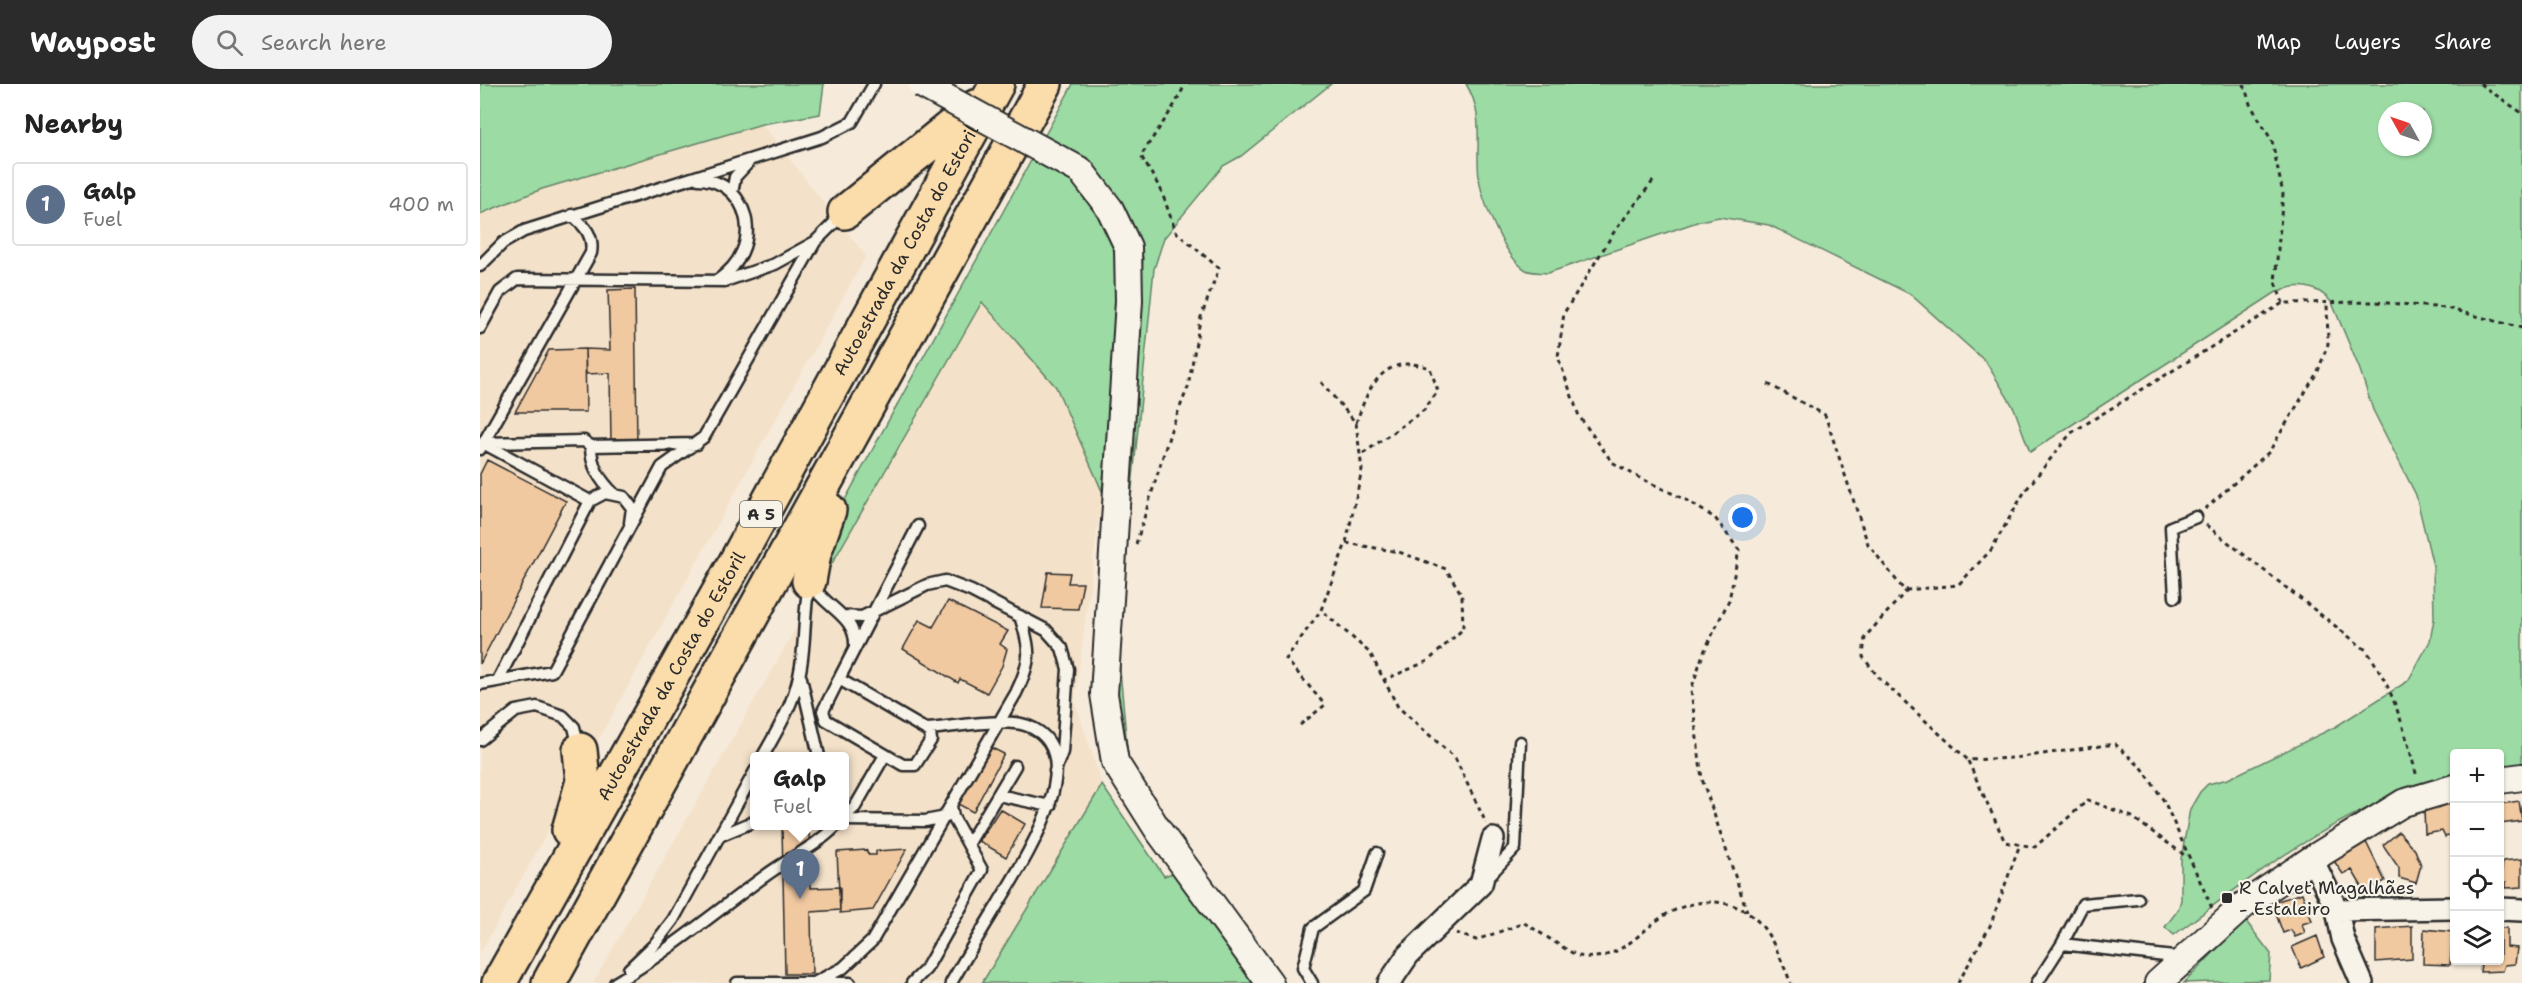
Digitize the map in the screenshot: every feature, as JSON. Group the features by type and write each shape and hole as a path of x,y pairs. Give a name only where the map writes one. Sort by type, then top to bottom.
{"highway":[{"name":"A 5","path":"549,983 867,411 1045,84"},
{"path":"845,212 934,143 995,88"},
{"name":"Autoestrada da Costa do Estoril","path":"499,983 733,567 995,88"},
{"path":"809,581 821,532 867,411"},
{"path":"525,934 577,806 584,772 580,750"}],"street":[{"path":"921,84 1081,171 1110,208 1128,247 1129,301 1104,694 1115,762 1158,830 1270,983"},
{"path":"2504,779 2522,777"},
{"path":"2158,983 2182,958 2244,905 2312,860 2403,803 2450,790"},
{"path":"1389,983 1408,955 1481,884 1493,839"},
{"path":"2312,860 2337,910 2343,939 2362,983"},
{"path":"2337,910 2450,908"},
{"path":"2504,909 2522,910"}],"lane":[{"path":"480,266 498,247 517,235 822,136 852,122 874,84"},
{"path":"732,193 735,177 743,166 761,156"},
{"path":"692,180 713,180 732,193 746,214 747,238 737,262 718,281"},
{"path":"480,328 500,292 511,281 537,278 725,281 775,264 815,242 845,212"},
{"path":"482,446 591,253 592,243 583,225 573,215"},
{"path":"480,684 552,671 630,531 662,467 698,444 704,437 776,315 815,242"},
{"path":"482,446 584,441 591,446 698,444"},
{"path":"482,446 590,501"},
{"path":"591,446 591,457 598,478 614,494"},
{"path":"498,680 590,501 605,493 624,497 632,508 630,531"},
{"path":"2175,597 2171,527 2196,517"},
{"path":"918,526 826,704 824,717 838,729 906,766 915,765 931,740 927,729"},
{"path":"809,581 823,602 842,616 853,628 855,647"},
{"path":"809,581 804,604 800,670 806,709 818,752"},
{"path":"842,616 857,618 927,585 945,581 1020,616 1052,635 1067,659 1062,752 1054,774"},
{"path":"816,982 836,973 868,946 946,817 999,722 1023,677 1030,658 1020,616"},
{"path":"765,752 789,705 800,670"},
{"path":"839,679 927,729 999,722 1023,725 1042,736 1052,752 1054,774 1050,806 1038,835 951,983"},
{"path":"480,740 516,711 537,707 562,716 574,727 580,750"},
{"path":"1481,884 1515,848 1520,742"},
{"path":"849,814 885,755"},
{"path":"969,843 1015,766"},
{"path":"614,983 647,953 667,929 750,780"},
{"path":"998,795 1050,806"},
{"path":"912,983 926,969 982,870 953,817 951,806"},
{"path":"849,818 925,821 946,817"},
{"path":"719,836 750,823"},
{"path":"614,983 662,954 762,878 831,830"},
{"path":"1312,983 1303,968 1313,928 1364,891 1377,853"},
{"path":"2037,983 2062,944 2083,904 2138,899"},
{"path":"2062,944 2182,958"},
{"path":"737,983 846,983"}],"path":[{"path":"1134,549 1171,430 1188,387 1200,320 1219,268 1176,232 1161,190 1141,156 1160,123 1176,107 1185,84"},
{"path":"2244,84 2250,104 2272,141 2283,194 2275,282 2283,303"},
{"path":"2480,84 2522,113"},
{"path":"1653,181 1614,232 1564,313 1558,357 1579,416 1612,462 1686,500 1714,518 1738,550 1729,600 1703,654 1691,690 1702,779 1747,911 1767,932 1791,983"},
{"path":"1768,384 1825,415 1868,544 1904,590 1907,590 1958,585 1991,550 2025,491 2071,433 2283,303 2376,302 2446,308 2522,328"},
{"path":"2327,303 2328,344 2318,371 2269,452 2245,476 2196,517 2366,650 2384,674 2402,722 2422,796"},
{"path":"1300,725 1325,705 1286,659 1321,610 1346,543 1362,470 1360,456 1356,423 1365,397 1380,374 1406,364 1430,368 1438,391 1424,410 1360,456"},
{"path":"1321,381 1356,423"},
{"path":"1346,543 1399,552 1446,569 1462,595 1463,629 1428,661 1384,680"},
{"path":"1907,590 1865,637 1863,657 1879,678 1967,759 2005,842 2036,847 2088,800 2132,817 2189,858"},
{"path":"1321,610 1370,653 1398,706 1455,758 1493,839"},
{"path":"1967,759 2014,758 2115,744 2143,769 2159,793 2220,926"},
{"path":"1958,983 1990,926 2020,844"},
{"path":"1440,924 1462,937 1476,940 1524,923 1577,956 1608,956 1632,941 1657,920 1688,904 1721,901 1747,911"}],"shaded area":[{"path":"762,124 866,256 480,954 480,214 542,189"},
{"path":"982,302 1056,387 1102,491 1075,701 1102,785 983,983 593,983"}],"green space":[{"path":"480,84 824,84 820,114 762,124 542,189 480,214"},
{"path":"1073,84 1331,84 1241,156 1223,166 1164,238 1154,269 1117,637 1129,769 1114,731 1120,536 1143,258 1122,206 1107,182 1089,160 1077,181 1113,232 1122,293 1102,491 1056,387 982,302 822,581 835,518"},
{"path":"1466,84 2522,84 2522,767 2504,769 2504,749 2450,749 2450,780 2415,789 2341,821 2272,863 2174,935 2165,927 2178,910 2181,900 2181,859 2190,809 2200,792 2208,784 2228,779 2335,727 2408,681 2430,641 2434,619 2433,566 2416,495 2373,410 2360,370 2332,303 2320,292 2307,287 2285,288 2278,291 2030,452 2014,408 1986,362 1910,294 1769,225 1719,217 1700,221 1548,273 1526,270 1518,264 1503,242 1481,188 1475,107"},
{"path":"1102,785 1164,876 1176,872 1256,983 982,983"},
{"path":"2245,920 2271,954 2269,980 2184,983"}],"building":[{"path":"635,289 637,443 611,443 610,373 586,374 585,349 610,350 608,290"},
{"path":"585,349 586,412 515,412 549,350"},
{"path":"487,460 566,501 480,664 480,474"},
{"path":"1048,572 1070,573 1068,583 1083,583 1078,609 1042,608"},
{"path":"948,601 1008,631 1000,644 1007,649 1002,666 987,693 960,679 958,683 903,649 919,620 933,627"},
{"path":"990,747 1004,754 973,812 958,804"},
{"path":"2519,801 2522,821 2504,823 2504,803"},
{"path":"2450,803 2450,835 2445,837 2442,831 2425,834 2424,810"},
{"path":"1000,809 1025,824 1006,857 979,841"},
{"path":"782,830 809,830 810,888 840,887 840,910 811,912 812,974 785,974"},
{"path":"2399,832 2415,850 2421,865 2416,883 2399,878 2399,868 2383,845"},
{"path":"2366,842 2385,881 2365,892 2352,870 2343,874 2334,861"},
{"path":"907,849 873,910 840,913 837,852 866,850 869,855 876,855 876,851"},
{"path":"2522,859 2522,887 2506,888 2504,861"},
{"path":"2302,893 2312,921 2302,924 2305,933 2295,937 2291,930 2283,933 2272,903"},
{"path":"2412,926 2412,959 2376,962 2376,929"},
{"path":"2504,928 2507,928 2507,947 2517,948 2515,964 2505,965 2503,971 2480,972 2481,965 2504,965"},
{"path":"2424,929 2450,932 2450,965 2423,964"},
{"path":"2317,936 2324,957 2301,968 2292,947"}],"place":[{"name":"R Calvet Magalhães - Estaleiro","path":"2227,898"},
{"name":"Galp","path":"800,899"}]}
